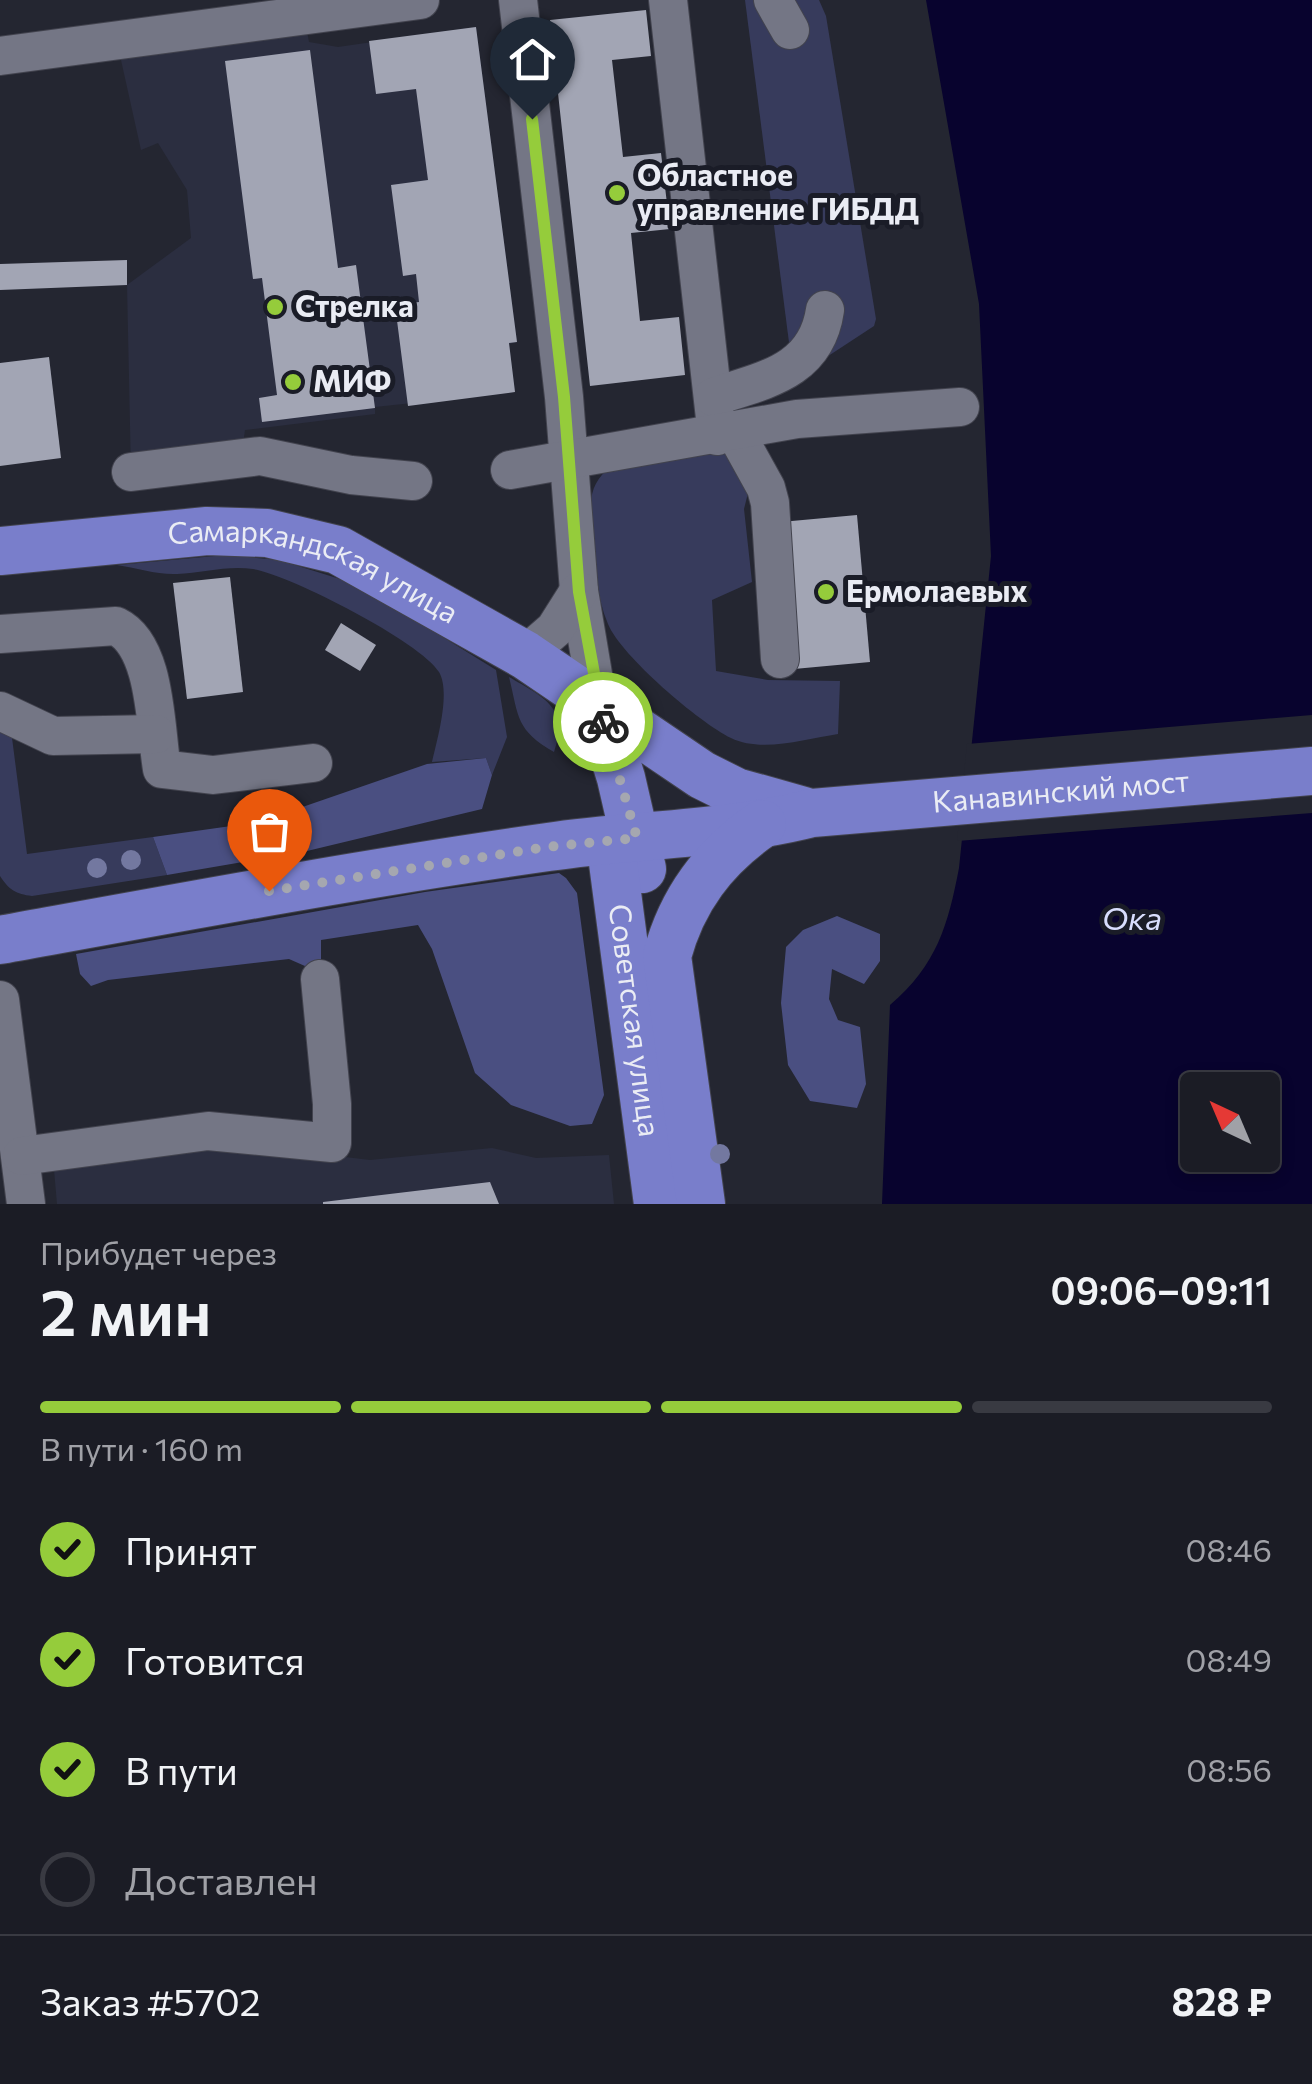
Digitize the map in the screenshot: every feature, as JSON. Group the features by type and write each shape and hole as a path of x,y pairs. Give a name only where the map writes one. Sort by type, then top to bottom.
{"main road":[{"name":"Самаркандская улица","path":"0,551 207,531 267,533 338,550 526,655 702,775 736,792 812,814"},
{"path":"598,704 624,839 666,956"},
{"name":"Канавинский мост","path":"812,814 1312,770"},
{"path":"0,940 269,891 812,814"},
{"name":"Советская улица","path":"701,1204 666,956 676,924 704,876 762,824"},
{"name":"Советская улица","path":"624,839 658,1204"}],"street":[{"path":"0,56 420,0"},
{"path":"518,0 564,397 579,592 598,704"},
{"path":"668,0 713,397 726,434 766,488 770,503 780,659"},
{"path":"713,397 796,365 819,334 825,310"},
{"path":"510,470 797,420 960,407"},
{"path":"132,472 260,456 351,475 413,482"},
{"path":"526,655 555,629 579,592"},
{"path":"0,634 116,626 128,632 146,664 162,769 212,776 312,763"},
{"path":"0,711 53,736 156,734"},
{"path":"22,1156 208,1131 332,1143 320,979"},
{"path":"0,1000 26,1204"}],"shaded area":[{"path":"745,0 819,0 826,16 876,319 874,326 813,366 791,358"},
{"path":"306,26 309,42 338,47 476,27 517,342 509,344 515,392 375,407 375,414 245,430 241,458 131,472 127,285 191,238 187,190 158,143 141,150 119,51"},
{"path":"718,452 740,458 750,485 744,509 752,582 712,600 716,671 768,680 840,681 838,734 770,745 731,738 663,687 628,653 608,624 598,591 592,533 591,507 596,484 607,470"},
{"path":"226,555 279,560 359,585 496,670 507,737 492,775 486,758 432,762 444,691 439,672 408,644 382,628 295,583 253,569 170,574 117,565"},
{"path":"509,677 542,698 556,714 558,737 554,752 532,737 521,722"},
{"path":"0,726 11,730 27,854 153,837 167,875 32,896 10,888 0,876"},
{"path":"486,758 492,775 482,809 307,851 167,875 153,837 259,822 427,764"},
{"path":"559,873 577,893 604,1095 592,1124 570,1126 511,1105 475,1073 432,949 418,925 321,940 321,960 314,970 289,959 108,980 91,986 80,974 76,954 425,892"},
{"path":"837,916 880,934 880,961 864,984 832,969 829,999 838,1020 860,1027 866,1084 857,1108 810,1101 788,1065 781,1003 786,947 803,930"},
{"path":"205,1140 370,1160 492,1148 536,1158 609,1155 614,1204 57,1204 53,1158"}],"water":[{"name":"Ока","path":"926,0 1312,0 1312,1204 882,1204 890,1005 930,959 945,926 959,868 991,556 979,304"}],"pier":[{"path":"1312,715 1312,813 957,841 967,744"}],"building":[{"name":"Областное управление ГИБДД","path":"646,10 651,56 612,60 623,157 661,153 670,229 631,233 640,321 679,317 685,375 590,386 550,20"},
{"path":"476,27 517,342 509,343 515,392 408,406 395,305 419,302 416,274 403,276 391,185 428,180 416,89 376,94 369,41"},
{"path":"310,50 338,268 356,265 375,408 262,422 259,398 277,395 262,278 253,279 225,61"},
{"path":"127,260 127,285 0,290 0,264"},
{"path":"49,357 61,458 0,466 0,363"},
{"name":"Ермолаевых","path":"857,515 870,662 794,669 781,522"},
{"path":"230,577 243,692 187,699 173,583"},
{"path":"341,623 376,645 360,671 325,650"},
{"path":"490,1182 499,1204 323,1204 323,1202"}],"way so far":[{"path":"269,891 547,847 637,838 603,722"}],"place":[{"name":"Областное управление ГИБДД","path":"617,193"},
{"name":"Стрелка","path":"275,307"},
{"name":"МИФ","path":"293,382"},
{"name":"Ермолаевых","path":"826,592"}],"route":[{"path":"532,119 564,397 579,592 603,722"}]}
